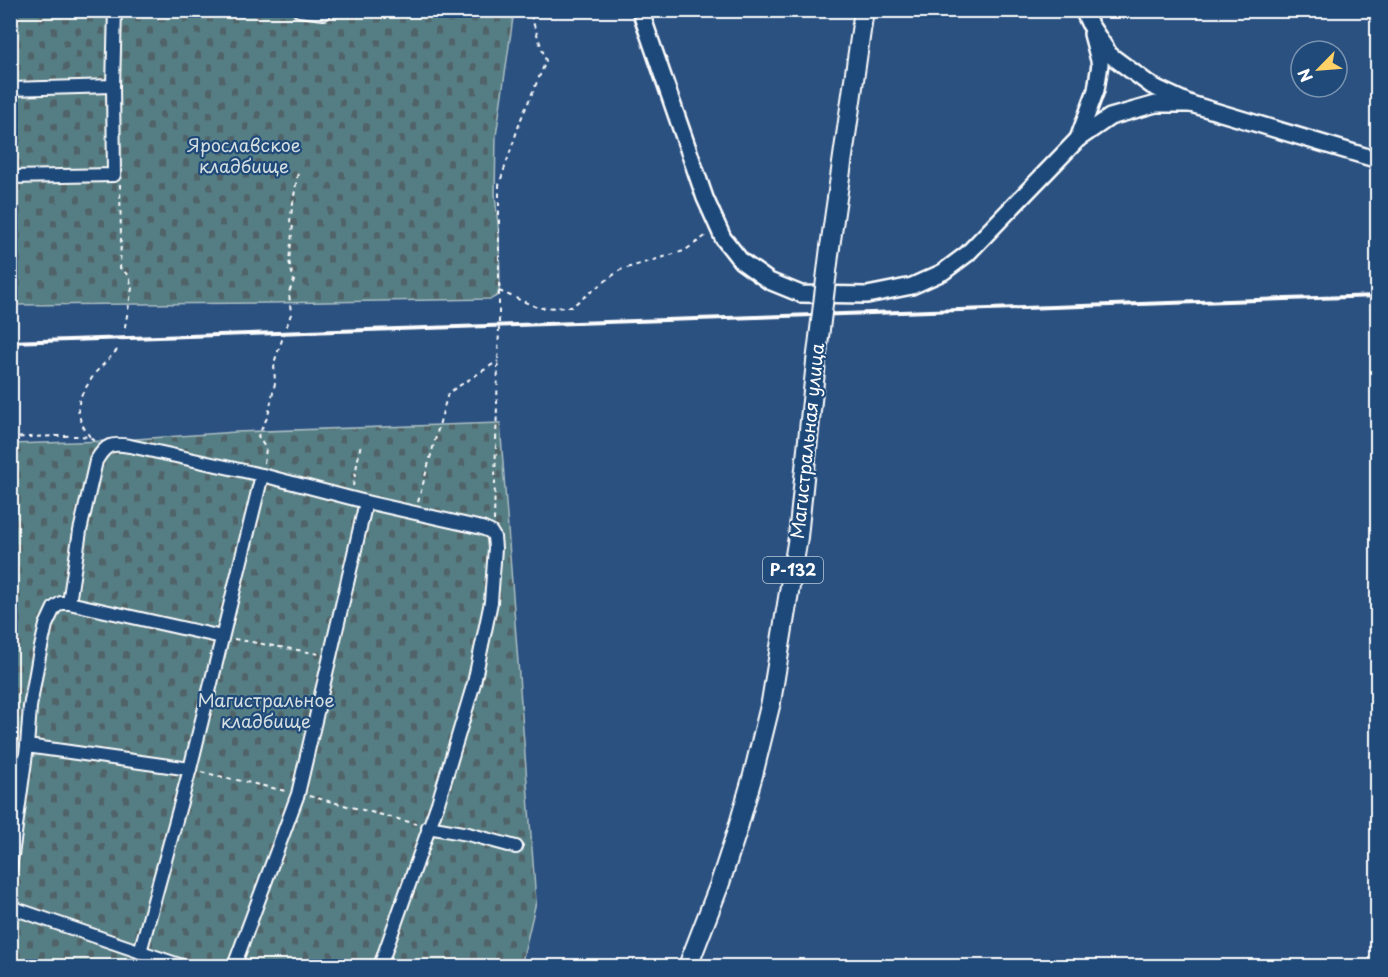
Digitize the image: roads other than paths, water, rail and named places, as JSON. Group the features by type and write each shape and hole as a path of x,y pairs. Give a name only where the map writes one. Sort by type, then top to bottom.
{"highway":[{"name":"Магистральная улица","path":"687,966 719,886 737,831 771,702 798,537 830,247 864,10"}],"main road":[{"path":"640,10 705,198 723,238 741,261 769,281 801,294 867,295 912,286 943,272 967,254 1078,139 1110,117 1156,104 1191,104"},
{"path":"1078,139 1095,90 1100,64 1086,17"},
{"path":"1086,17 1110,55 1152,86 1191,104 1377,160"}],"lane":[{"path":"10,177 114,175 115,10"},
{"path":"299,10 324,13"},
{"path":"10,89 113,86"},
{"path":"69,603 80,531 96,461 110,445 130,446 262,475 491,532 495,548 491,602 474,683 438,803 380,966"},
{"path":"140,952 190,769 262,475"},
{"path":"234,966 298,794 366,502"},
{"path":"10,870 30,707 46,625 54,608 61,603 69,603 222,637"},
{"path":"27,746 190,769"},
{"path":"428,827 468,834 516,847"},
{"path":"10,907 182,966"}],"railway":[{"path":"10,342 1378,296"}],"park label":[{"name":"Ярославское кладбище","path":"244,156"},
{"name":"Магистральное кладбище","path":"266,711"}]}
